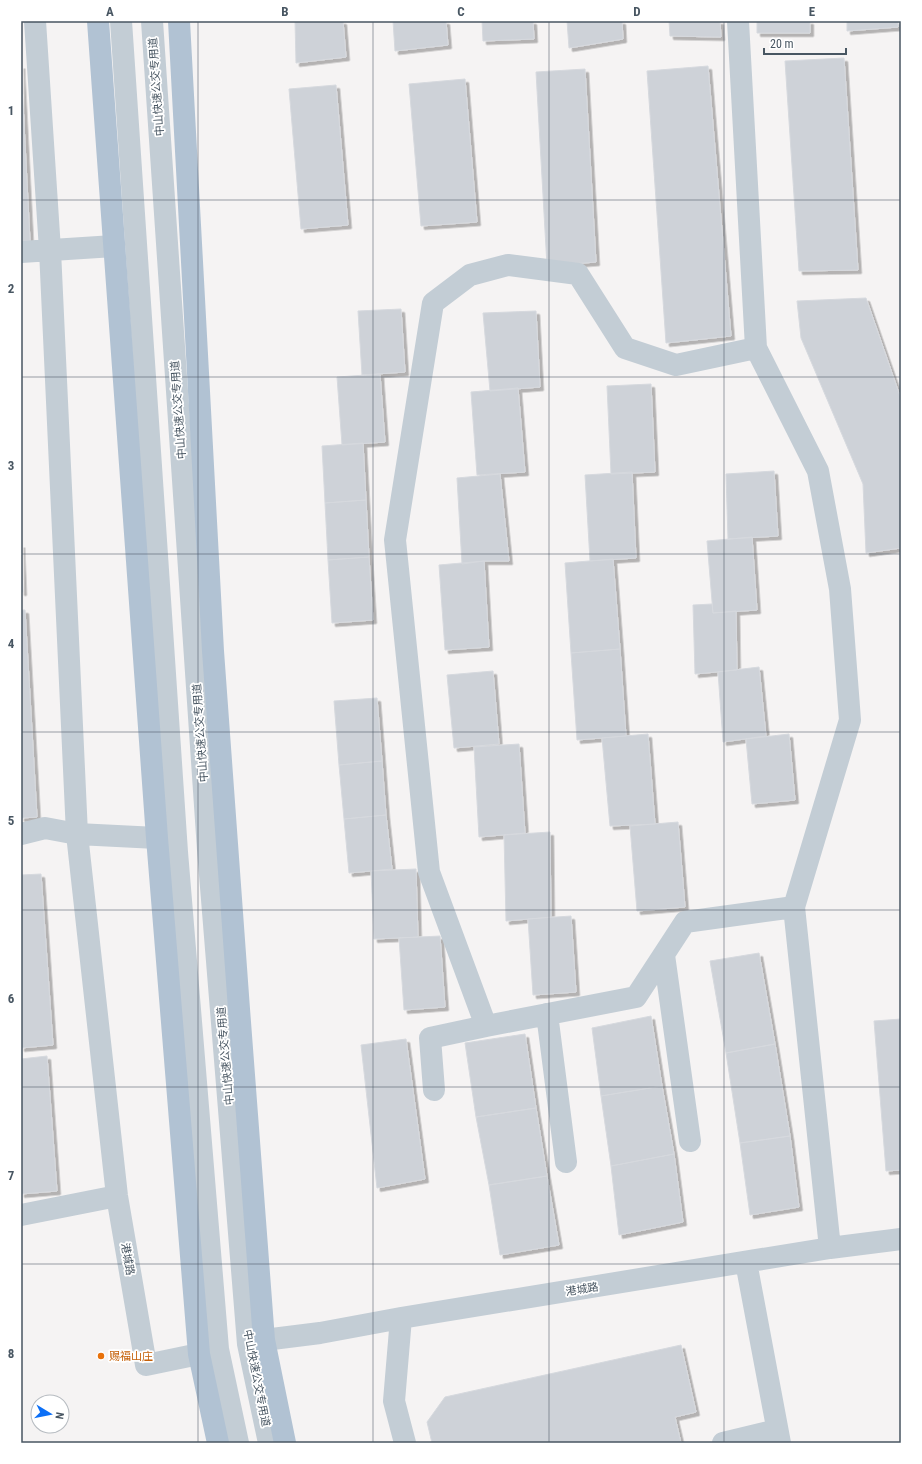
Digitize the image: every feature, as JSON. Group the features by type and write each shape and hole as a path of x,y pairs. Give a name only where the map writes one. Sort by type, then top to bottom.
{"main road":[{"path":"98,21 157,838 199,1354 218,1443"},
{"path":"179,21 214,659 264,1340 285,1443"}],"street":[{"path":"21,1215 117,1196 77,834 50,250 35,21"},
{"path":"121,21 177,852 216,1334 238,1443"},
{"name":"中山快速公交专用道","path":"152,21 208,842 246,1329 269,1443"},
{"path":"738,21 756,348 818,471 840,589 850,720 794,907 830,1248"},
{"path":"21,252 114,246"},
{"path":"486,1026 428,872 395,540 433,302 470,275 508,265 578,274 624,348 676,365 756,348"},
{"path":"21,834 45,828 77,834 157,838"},
{"path":"434,1090 430,1038 636,997 685,922 794,907"},
{"path":"664,954 690,1141"},
{"path":"547,1014 566,1162"},
{"name":"港城路","path":"117,1196 146,1365 199,1354"},
{"name":"港城路","path":"264,1340 320,1334 401,1318 830,1248 901,1239"},
{"path":"723,1443 778,1436 746,1262"},
{"path":"401,1318 394,1401 405,1443"}],"building":[{"path":"295,21 343,21 346,57 296,63"},
{"path":"393,21 446,21 448,45 395,51"},
{"path":"482,21 533,21 534,39 483,41"},
{"path":"567,21 622,21 623,39 569,48"},
{"path":"669,21 720,21 721,37 670,36"},
{"path":"757,21 810,21 810,33 757,33"},
{"path":"847,21 898,21 898,27 847,31"},
{"path":"844,58 858,270 799,271 785,61"},
{"path":"21,65 30,241 21,241"},
{"path":"708,66 731,336 666,343 647,71"},
{"path":"585,69 596,262 547,266 536,72"},
{"path":"465,79 477,222 421,226 409,84"},
{"path":"336,85 348,225 301,229 289,89"},
{"path":"866,298 901,399 901,548 866,553 863,484 801,338 797,301"},
{"path":"401,309 405,372 362,375 358,311"},
{"path":"536,311 540,387 490,391 483,313"},
{"path":"380,374 385,442 342,445 337,377"},
{"path":"651,384 655,472 611,474 607,386"},
{"path":"518,388 525,472 477,475 471,392"},
{"path":"363,443 366,500 325,503 322,446"},
{"path":"774,471 778,536 728,539 726,474"},
{"path":"632,472 636,558 590,561 585,475"},
{"path":"500,474 509,561 484,561 462,564 457,478"},
{"path":"366,500 369,557 328,560 325,503"},
{"path":"752,537 757,610 713,613 707,541"},
{"path":"21,544 23,592 21,592"},
{"path":"369,557 373,620 332,623 328,560"},
{"path":"613,559 620,649 571,653 565,563"},
{"path":"484,561 489,647 445,650 439,565"},
{"path":"712,604 713,613 736,611 737,670 695,674 693,605"},
{"path":"21,610 25,610 37,817 21,818"},
{"path":"620,649 626,736 577,740 571,653"},
{"path":"759,667 766,736 723,742 718,672"},
{"path":"493,671 499,744 454,748 447,675"},
{"path":"377,698 382,761 339,765 334,701"},
{"path":"648,734 655,824 610,826 602,738"},
{"path":"789,734 795,800 752,804 746,739"},
{"path":"519,744 525,833 479,837 474,747"},
{"path":"382,761 386,815 344,819 339,765"},
{"path":"386,815 392,869 349,873 344,819"},
{"path":"678,822 685,907 637,911 630,826"},
{"path":"550,832 551,917 506,921 504,835"},
{"path":"416,869 418,937 374,939 371,871"},
{"path":"41,874 53,1045 21,1048 21,875"},
{"path":"571,916 576,992 533,995 528,919"},
{"path":"440,936 445,1007 404,1010 399,938"},
{"path":"759,953 775,1044 726,1053 710,961"},
{"path":"651,1016 662,1086 601,1096 592,1028"},
{"path":"901,1019 901,1170 886,1171 874,1021"},
{"path":"525,1034 536,1108 476,1117 465,1043"},
{"path":"406,1039 425,1179 377,1188 361,1045"},
{"path":"775,1044 790,1136 740,1143 726,1053"},
{"path":"47,1056 57,1191 21,1194 21,1059"},
{"path":"662,1086 674,1154 611,1166 601,1096"},
{"path":"536,1108 547,1176 489,1185 476,1117"},
{"path":"790,1136 799,1207 750,1215 740,1143"},
{"path":"674,1154 683,1222 619,1235 611,1166"},
{"path":"547,1176 559,1245 500,1255 489,1185"},
{"path":"681,1345 696,1412 675,1417 681,1443 432,1443 427,1422 445,1397"}],"place":[{"name":"赐福山庄","path":"101,1356"}]}
